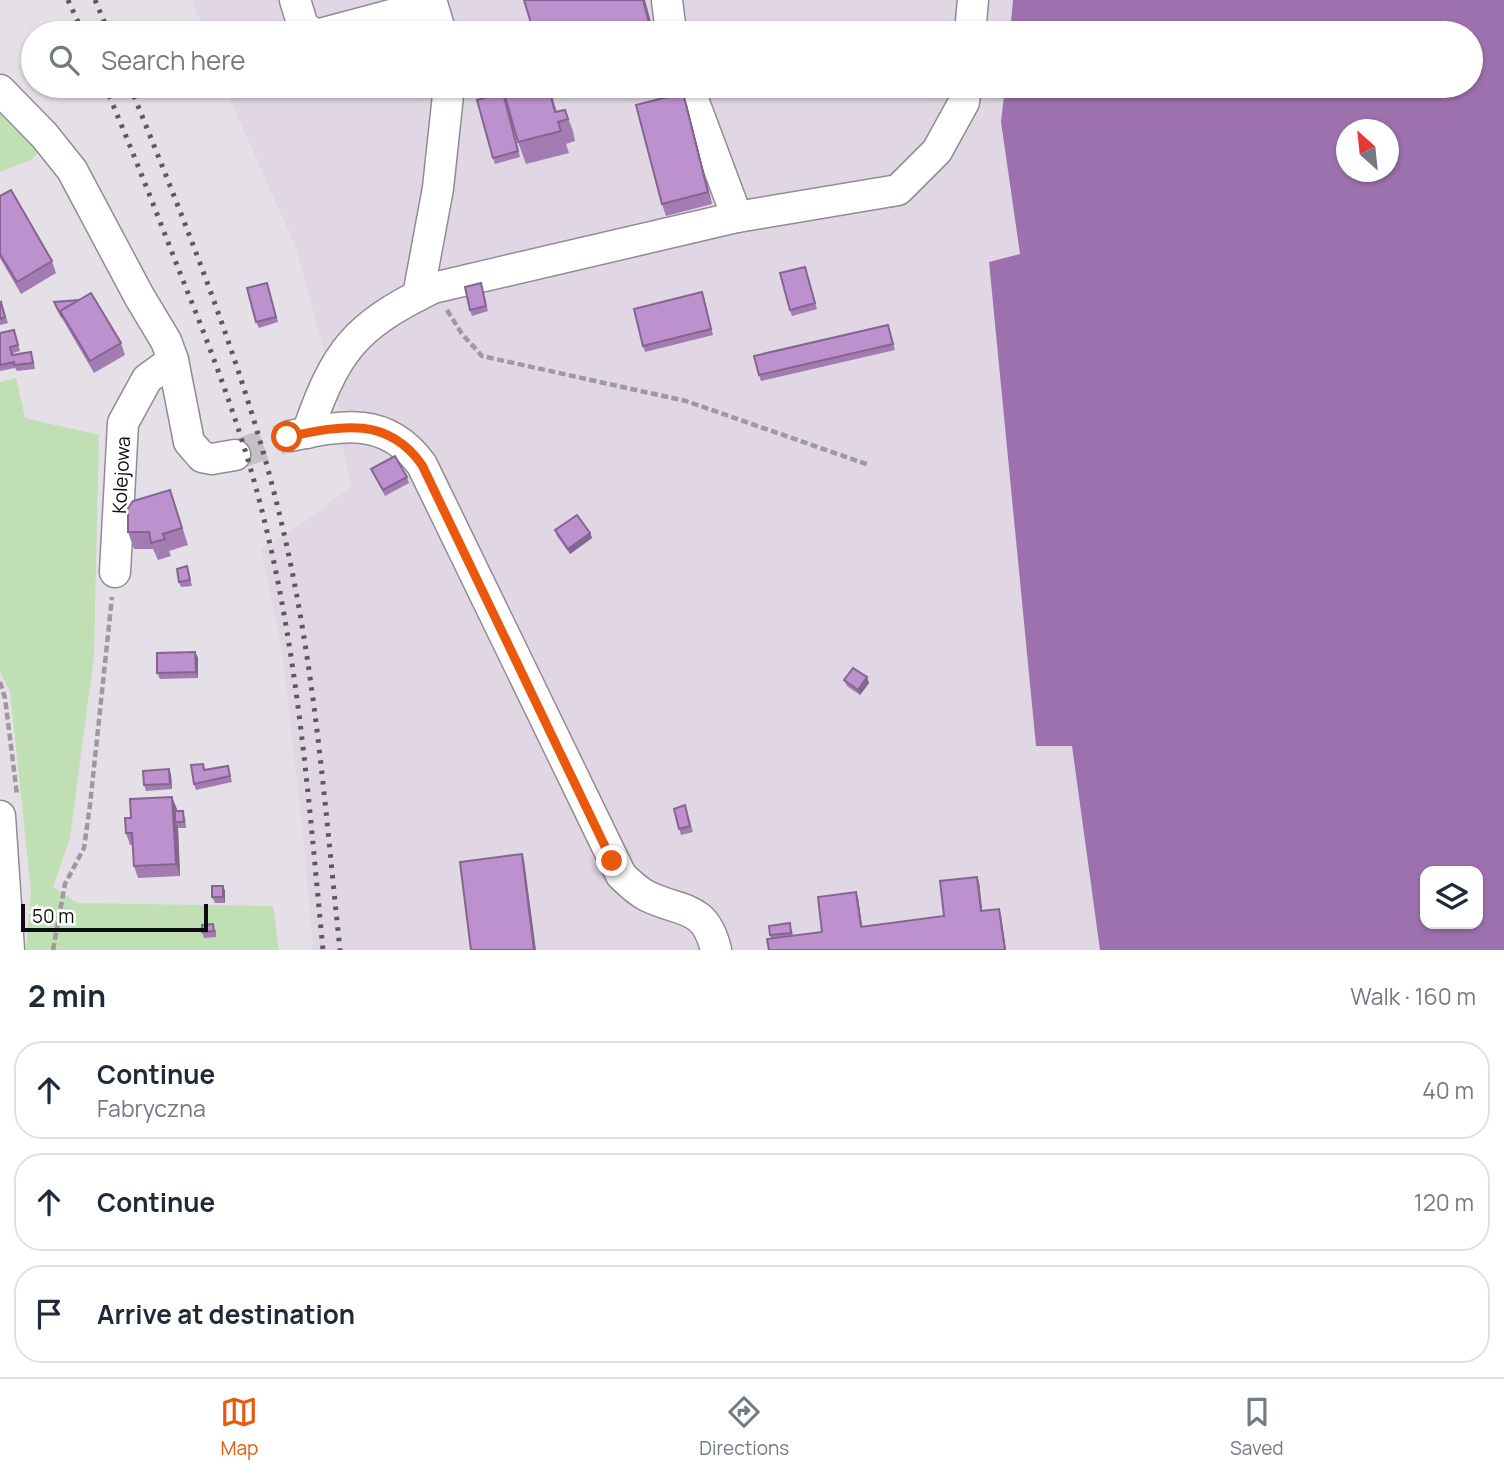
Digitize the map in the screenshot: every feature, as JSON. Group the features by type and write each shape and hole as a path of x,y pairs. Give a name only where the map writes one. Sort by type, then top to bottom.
{"street":[{"path":"295,0 301,21"},
{"path":"667,0 670,21"},
{"path":"971,21 973,0"},
{"path":"366,21 432,2 437,21"},
{"path":"0,90 44,135 72,170 166,341 173,360 189,442 202,457 212,459 235,455"},
{"path":"426,292 448,98"},
{"path":"692,98 737,217"},
{"path":"716,950 712,932 701,918 686,909 645,895 621,875 422,465 407,446 395,437 381,432 339,428 297,435 344,351 368,326 426,292 737,217 898,190 937,151 965,98"},
{"name":"Kolejowa","path":"115,572 123,423 147,379 173,360"},
{"path":"0,816 9,950"}],"path":[{"path":"426,292 482,356 686,401 869,465"},
{"path":"53,950 65,884 83,848 115,572"}],"shaded area":[{"path":"192,0 1013,0 1011,21 200,21"},
{"path":"1013,0 1504,0 1504,950 1100,950 1072,746 1036,746 989,262 1020,254 1001,122 1004,98 1483,98 1483,21 1011,21"},
{"path":"229,98 1004,98 1001,122 1020,255 989,262 1036,745 1072,746 1100,950 313,950 282,651 261,549 311,517 351,486 341,440 340,410 296,248"}],"green space":[{"path":"0,108 38,147 38,152 31,160 0,172"},
{"path":"16,378 25,418 99,435 94,656 70,838 53,887 77,903 273,906 279,950 26,950 31,890 10,692 0,672 0,382"}],"building":[{"path":"524,0 643,0 649,21 530,21"},
{"path":"504,98 518,151 493,158 477,100"},
{"path":"505,98 551,98 555,112 565,110 568,119 558,122 561,131 518,142"},
{"path":"663,98 684,98 708,192 662,204 636,105"},
{"path":"11,190 52,261 17,282 0,254 0,196"},
{"path":"805,267 815,303 790,310 780,273"},
{"path":"267,283 276,317 256,322 247,288"},
{"path":"481,283 486,306 470,310 465,287"},
{"path":"702,292 711,329 643,346 634,309"},
{"path":"91,293 121,343 90,361 60,311"},
{"path":"79,300 60,311 62,317 54,302"},
{"path":"0,303 5,317 0,319"},
{"path":"888,325 893,344 759,375 754,356"},
{"path":"14,330 18,345 10,347 12,355 31,352 33,363 14,365 14,362 0,365 0,333"},
{"path":"395,456 407,477 383,490 371,469"},
{"path":"170,490 182,528 163,534 165,539 151,543 149,532 128,532 128,508 133,501"},
{"path":"577,515 590,533 568,549 555,530"},
{"path":"187,566 190,580 179,582 177,569"},
{"path":"195,652 196,672 157,673 157,653"},
{"path":"853,668 867,677 858,690 844,680"},
{"path":"203,764 204,770 228,766 230,776 194,784 191,765"},
{"path":"169,769 170,784 144,785 143,771"},
{"path":"172,797 176,864 134,866 132,833 126,833 125,818 131,818 130,799"},
{"path":"685,805 690,826 679,829 674,809"},
{"path":"175,811 183,811 184,822 175,822"},
{"path":"522,854 534,950 471,950 460,862"},
{"path":"977,877 981,911 999,909 1005,950 769,950 767,939 822,932 818,897 856,892 861,927 944,916 940,881"},
{"path":"212,886 223,886 223,897 212,897"},
{"path":"790,923 791,933 770,935 769,926"},
{"path":"213,924 214,931 202,932 202,925"}],"tunnel":[{"path":"235,455 287,437"}],"railway":[{"path":"68,0 78,21"},
{"path":"95,0 104,21"},
{"path":"110,98 217,367 238,427 264,519 294,680 323,950"},
{"path":"135,98 234,358 252,413 282,525 311,684 340,950"}],"route":[{"path":"287,437 339,428 365,429 395,437 415,454 612,861"}]}
